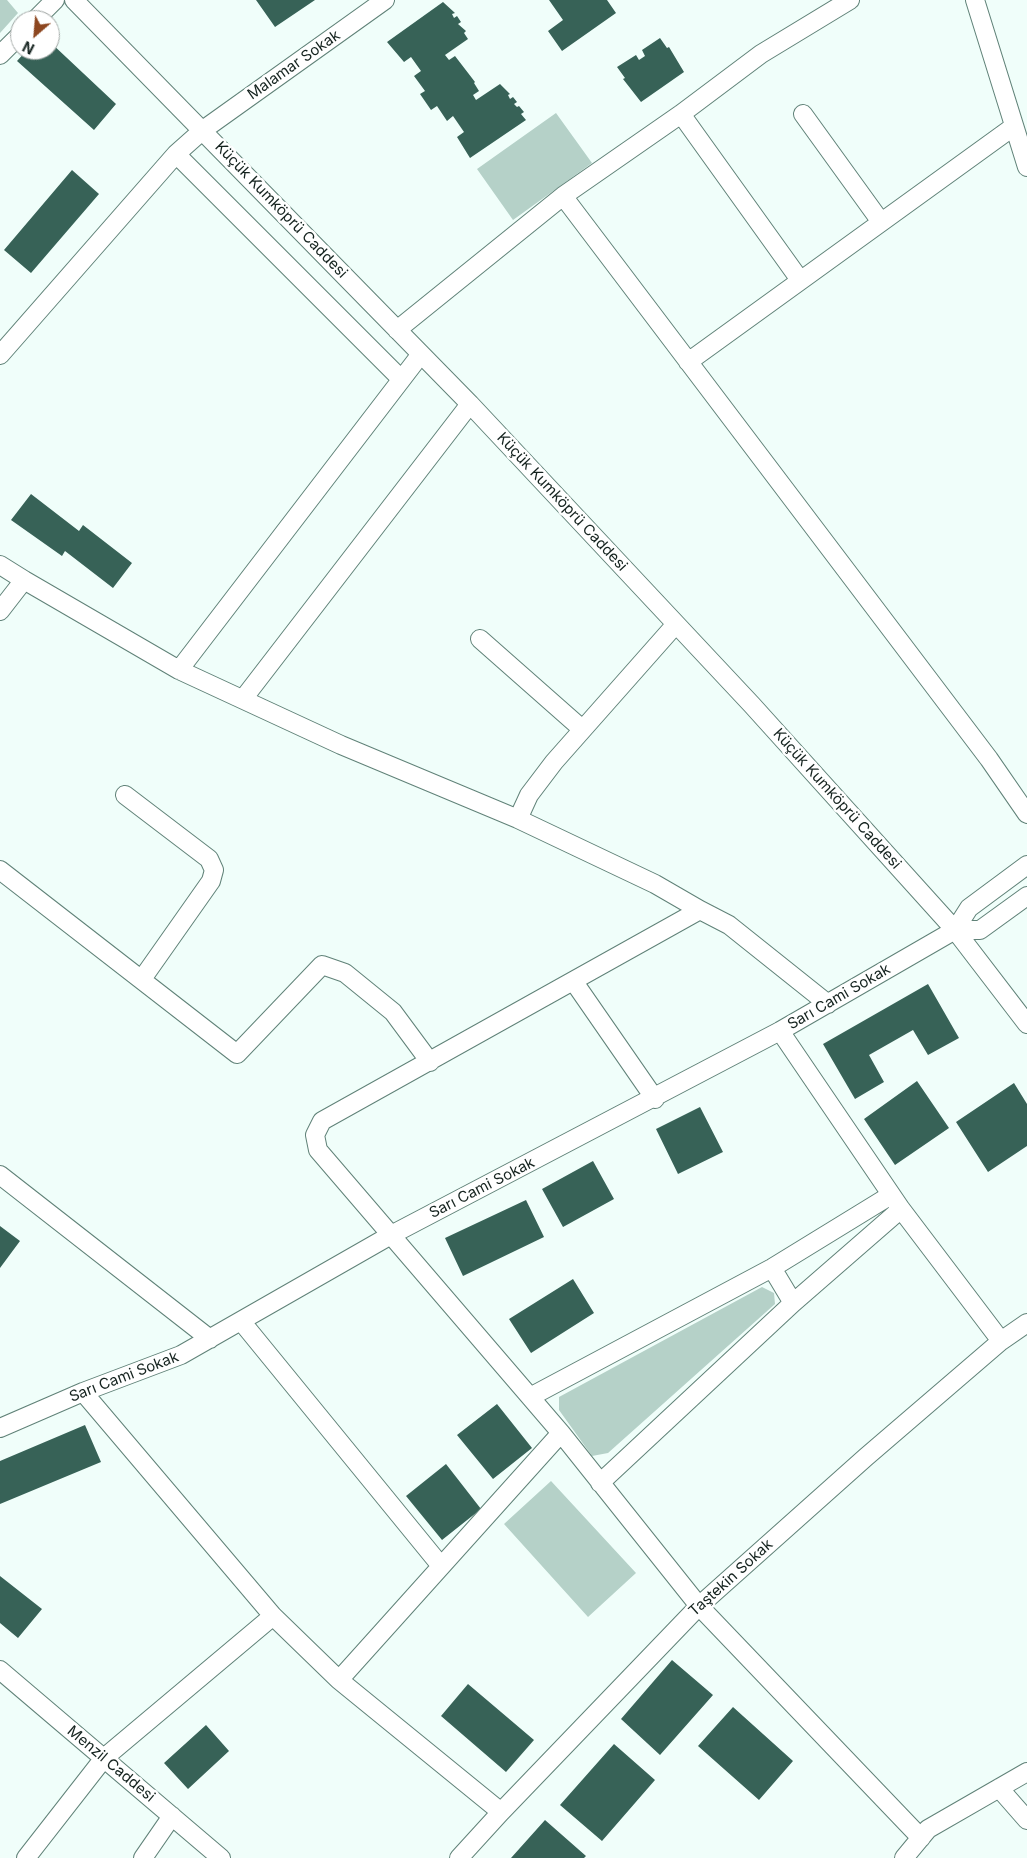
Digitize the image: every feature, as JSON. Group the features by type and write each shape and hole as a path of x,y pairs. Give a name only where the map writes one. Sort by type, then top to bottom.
{"street":[{"path":"44,10 54,0"},
{"name":"Küçük Kumköprü Caddesi","path":"74,0 470,404 676,624 955,930 1027,1024"},
{"name":"Malamar Sokak","path":"0,355 176,154 202,130 385,0"},
{"path":"397,330 563,196 681,114 761,54 850,0"},
{"path":"975,0 1027,167"},
{"path":"0,55 10,45"},
{"path":"681,114 800,280"},
{"path":"803,114 881,222"},
{"path":"688,362 1013,127"},
{"path":"176,154 401,380"},
{"path":"563,196 989,759 1027,814"},
{"path":"179,670 421,354"},
{"path":"243,699 470,404"},
{"path":"0,565 179,670 342,745 518,819 655,884 728,925 828,1004"},
{"path":"0,612 24,580"},
{"path":"518,819 529,794 582,729 676,624"},
{"path":"480,639 582,729"},
{"path":"125,795 209,859 214,870 212,881 142,980"},
{"name":"Sarı Cami Sokak","path":"0,1428 83,1392 181,1355 391,1235 780,1032 955,930 969,908 1027,865"},
{"path":"0,870 237,1054 322,965 345,973 393,1012 430,1062"},
{"path":"955,930 980,930 1027,896"},
{"path":"700,910 322,1121 315,1135 318,1150 561,1433 699,1606 921,1838"},
{"path":"574,982 655,1098"},
{"path":"780,1032 896,1202 1001,1341"},
{"path":"0,1175 210,1339"},
{"path":"530,1397 896,1202"},
{"path":"600,1483 793,1303 896,1202"},
{"path":"772,1268 793,1303"},
{"path":"241,1321 441,1566"},
{"name":"Taştekin Sokak","path":"459,1858 500,1812 699,1606 866,1457 1001,1341 1027,1323"},
{"path":"83,1392 273,1616 340,1680 500,1812"},
{"path":"340,1680 561,1433"},
{"path":"26,1858 104,1758 273,1616"},
{"name":"Menzil Caddesi","path":"0,1670 221,1858"},
{"path":"904,1858 928,1829 1027,1772"},
{"path":"999,1788 1027,1820"},
{"path":"143,1858 172,1816"}],"green space":[{"path":"0,0 7,0 15,10 10,10 10,22 0,33"},
{"path":"556,113 592,163 513,220 477,169"},
{"path":"762,1287 774,1293 775,1304 608,1453 592,1456 559,1410 559,1397"},
{"path":"551,1481 636,1573 588,1617 504,1524"}],"building":[{"path":"256,0 315,0 275,27"},
{"path":"549,0 607,0 616,13 562,51 548,31 563,20"},
{"path":"443,2 455,13 452,14 454,18 457,16 461,22 458,24 466,31 464,33 468,39 445,55 449,60 455,56 475,82 479,91 473,95 476,100 500,84 510,94 508,95 510,99 513,97 517,102 514,104 517,107 519,106 524,112 521,114 526,120 470,158 457,137 464,132 453,116 447,121 437,106 431,110 420,94 425,91 414,76 421,71 411,57 404,62 387,42"},
{"path":"660,38 667,48 669,47 684,72 641,102 623,79 625,78 617,67 636,55 639,60 645,56 642,50"},
{"path":"60,51 116,104 94,130 17,61 60,60"},
{"path":"72,170 99,194 31,273 4,250"},
{"path":"31,494 79,531 83,525 132,563 113,588 65,551 62,556 11,520"},
{"path":"928,984 959,1038 928,1055 913,1030 869,1055 884,1082 855,1099 823,1044"},
{"path":"917,1081 949,1128 895,1165 864,1119"},
{"path":"1014,1083 1027,1104 1027,1146 988,1172 956,1122"},
{"path":"700,1107 723,1152 678,1174 656,1129"},
{"path":"593,1161 614,1199 563,1227 542,1189"},
{"path":"526,1200 544,1237 463,1276 445,1238"},
{"path":"0,1226 20,1241 0,1268"},
{"path":"573,1279 594,1313 531,1353 509,1319"},
{"path":"497,1404 532,1448 493,1479 457,1435"},
{"path":"85,1425 101,1462 0,1504 0,1461"},
{"path":"446,1464 481,1509 442,1540 406,1496"},
{"path":"0,1576 42,1609 18,1638 0,1623"},
{"path":"672,1660 713,1695 660,1755 621,1719"},
{"path":"468,1684 534,1740 506,1772 441,1716"},
{"path":"733,1707 793,1761 759,1800 698,1746"},
{"path":"206,1725 229,1751 188,1789 164,1763"},
{"path":"614,1744 655,1780 602,1841 560,1805"},
{"path":"545,1820 586,1856 584,1858 511,1858"}]}
